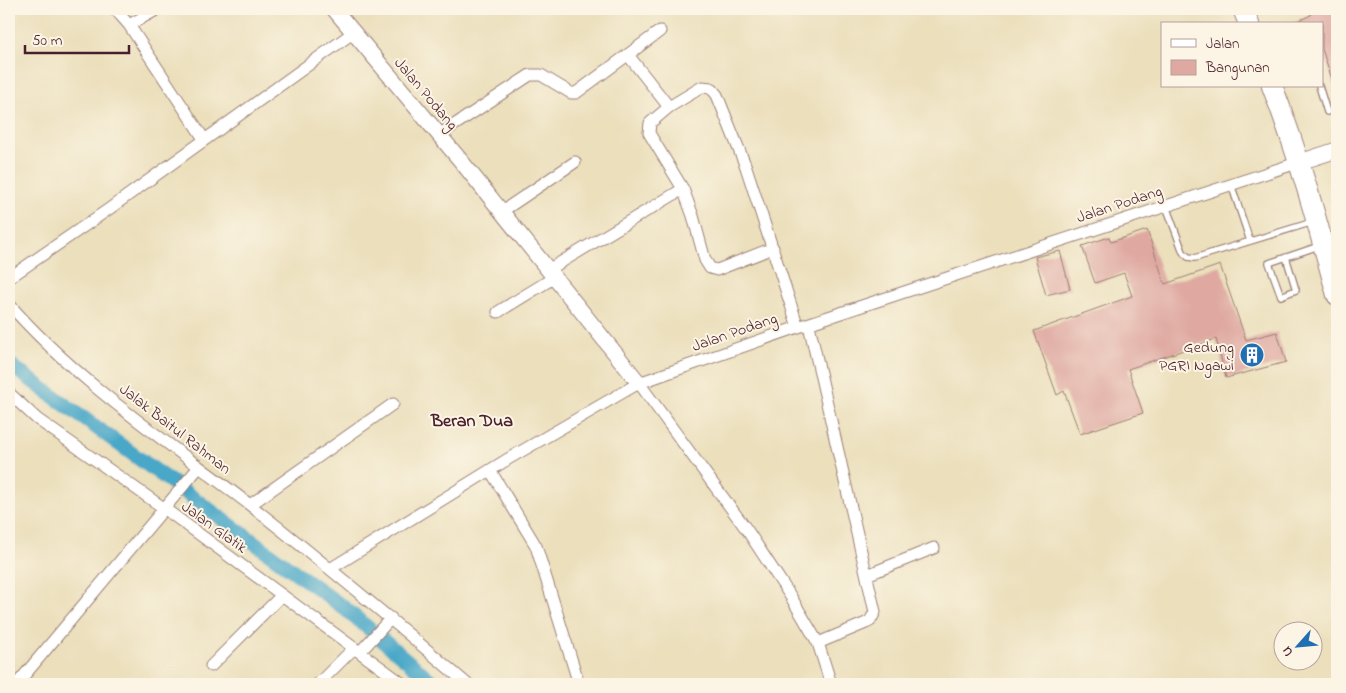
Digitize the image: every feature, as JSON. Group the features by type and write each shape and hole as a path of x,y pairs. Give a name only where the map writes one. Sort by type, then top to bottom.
{"highway":[{"path":"1243,9 1248,22"},
{"path":"1274,88 1300,162 1337,296"}],"street":[{"path":"115,9 129,26 204,139"},
{"path":"129,26 158,9"},
{"name":"Jalan Podang","path":"334,9 439,135 639,383 803,326 1300,162"},
{"path":"439,135 530,74 541,75 571,93 576,93 660,31"},
{"path":"9,278 109,209 354,32"},
{"path":"628,55 669,107"},
{"path":"773,248 717,270 710,268 705,260 694,216 682,189 649,133 650,123 669,107 702,87 711,88 718,95 803,326 875,612 870,621 818,643"},
{"path":"1300,162 1337,150"},
{"path":"501,212 575,162"},
{"path":"498,312 551,273 682,189"},
{"name":"Jalak Baitul Rahman","path":"9,304 31,330 66,362 330,569 467,684"},
{"path":"330,569 490,470 639,383 747,530 791,598 818,643 831,684"},
{"name":"Jalan Glatik","path":"9,393 37,419 165,509 403,684"},
{"path":"250,505 393,404"},
{"path":"17,684 199,467"},
{"path":"490,470 536,546 579,684"},
{"path":"867,575 934,548"},
{"path":"211,666 282,595"},
{"path":"318,684 368,642 390,618"}],"lane":[{"path":"1320,88 1327,112"},
{"path":"1231,184 1250,241"},
{"path":"1166,206 1183,252 1188,257 1195,258 1317,221"},
{"path":"1286,257 1296,290 1280,296 1269,262 1324,244"}],"building":[{"path":"1319,9 1337,9 1337,88 1335,88 1324,55 1324,22 1295,22 1311,15 1310,12"},
{"path":"1147,230 1165,284 1220,265 1246,340 1277,332 1286,362 1226,378 1216,339 1128,369 1143,413 1080,434 1064,391 1057,395 1034,331 1132,296 1124,273 1095,283 1082,246 1109,237 1111,242"},
{"path":"1060,251 1070,289 1046,295 1035,257"}],"waterway":[{"path":"9,364 343,607 435,684"}],"place":[{"name":"Gedung PGRI Ngawi","path":"1252,355"}],"district":[{"name":"Beran Dua","path":"472,420"}]}
